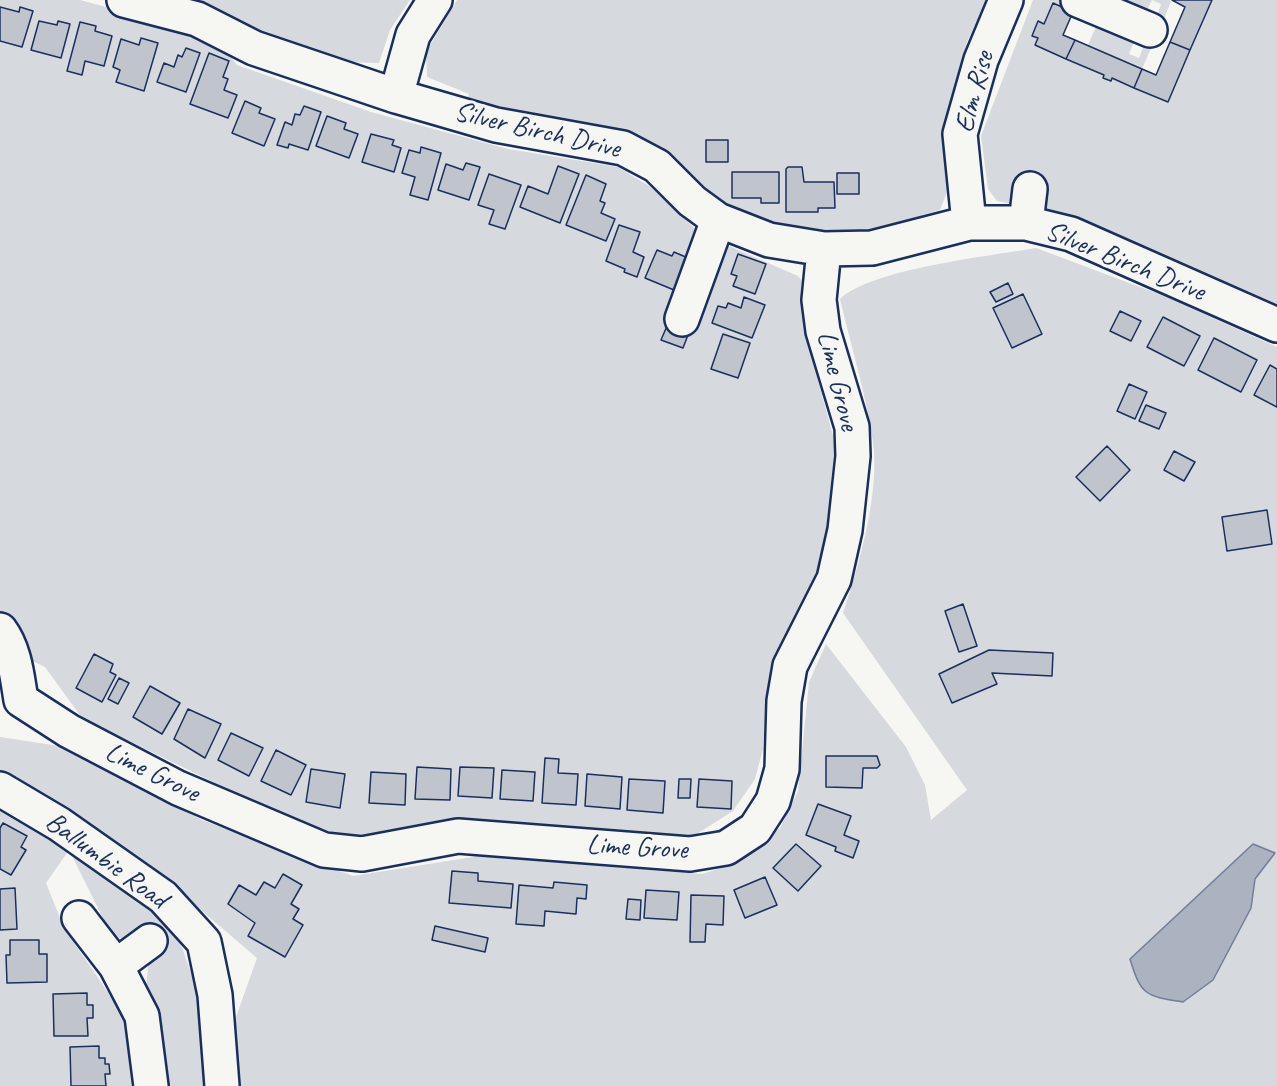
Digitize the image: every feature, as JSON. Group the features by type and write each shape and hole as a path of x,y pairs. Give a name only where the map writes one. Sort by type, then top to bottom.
{"street":[{"name":"Silver Birch Drive","path":"124,0 197,19 254,48 396,96 496,125 623,148 657,166 692,201 718,220 769,240 824,249 872,248 969,223 1026,223 1071,234 1277,325"},
{"path":"396,96 413,35 435,0"},
{"name":"Elm Rise","path":"969,223 960,134 981,60 1006,0"},
{"path":"1078,0 1150,30"},
{"path":"1026,223 1030,189"},
{"path":"682,319 718,220"},
{"name":"Lime Grove","path":"0,630 8,640 14,658 21,700 69,731 178,788 324,850 362,854 458,836 690,854 726,848 754,829 773,801 782,769 784,701 790,666 834,579 845,530 853,456 852,427 823,332 819,300 824,249"},
{"name":"Ballumbie Road","path":"0,789 59,824 163,897 204,942 215,995 222,1086"},
{"path":"79,918 116,966 142,1016 151,1086"},
{"path":"116,966 150,941"}],"shaded area":[{"path":"0,0 80,0 214,36 237,65 371,112 508,149 618,167 649,186 701,234 798,276 803,282 801,303 809,347 835,443 824,551 812,583 774,658 766,701 763,749 755,779 733,811 692,837 456,820 365,837 334,833 289,819 82,718 45,667 22,656 0,620"},
{"path":"169,0 410,0 390,30 379,63 345,62 343,70"},
{"path":"457,0 986,0 967,42 942,131 947,192 940,210 922,215 923,224 860,238 857,231 834,231 830,239 794,234 466,103 469,94 427,77 426,52"},
{"path":"1033,0 1060,0 1073,6 1073,12 1053,3 1044,24 1039,22 1032,36 1038,38 1035,45 1104,75 1103,78 1111,81 1112,78 1168,102 1212,0 1277,0 1277,313 1033,208 997,201 988,189 981,136"},
{"path":"1106,0 1152,0 1145,14"},
{"path":"1152,0 1171,1 1164,19 1157,16 1161,4"},
{"path":"1098,22 1136,37 1129,54 1139,58 1144,45 1151,48 1142,69 1088,45"},
{"path":"1036,248 1164,296 1277,347 1277,1086 228,1086 225,1048 257,958 168,882 0,776 0,737 59,746 202,820 353,876 479,856 702,874 737,863 780,828 798,791 809,682 826,644 906,747 925,785 931,820 967,790 843,613 867,529 874,483 874,462 873,442 866,406 840,299 855,289 904,272 932,265"},
{"path":"0,810 69,850 46,883 64,928 126,1019 134,1086 0,1086"},
{"path":"1253,844 1275,853 1255,879 1251,908 1213,980 1183,1002 1153,996 1147,992 1138,980 1130,959"},
{"path":"69,850 143,900 180,942 199,996 205,1086 164,1086 141,986 147,982 148,965 165,949 146,924 124,940 111,934"}],"building":[{"path":"1172,0 1212,0 1190,50 1170,42 1185,7"},
{"path":"1053,3 1073,12 1063,35 1075,40 1066,59 1035,45 1038,38 1032,36 1038,21 1044,24"},
{"path":"0,7 19,12 20,7 33,11 22,47 0,41"},
{"path":"39,21 57,25 58,21 70,24 61,58 31,50"},
{"path":"80,22 96,26 95,31 112,36 104,66 85,61 82,75 67,71"},
{"path":"141,38 158,43 144,91 116,82 120,70 113,67 121,39 139,45"},
{"path":"1075,40 1142,69 1134,88 1112,78 1111,81 1103,78 1104,75 1066,59"},
{"path":"1170,42 1190,50 1168,102 1134,88 1142,69 1156,75"},
{"path":"186,48 200,53 186,92 157,82 164,63 174,67 178,55 182,57"},
{"path":"209,53 229,61 223,77 228,79 224,90 237,95 228,118 190,104"},
{"path":"245,101 261,108 259,113 275,119 264,146 232,133"},
{"path":"304,106 321,112 308,150 289,144 288,148 277,145 285,122 292,125 295,114 300,115"},
{"path":"327,116 346,123 344,129 358,134 349,158 316,146"},
{"path":"371,134 394,140 392,145 401,148 394,172 362,162"},
{"path":"706,140 728,140 728,162 706,162"},
{"path":"421,147 441,153 428,200 410,195 415,177 402,173 409,150 420,153"},
{"path":"466,163 480,167 469,200 438,190 446,164 463,170"},
{"path":"558,166 579,174 560,223 520,207 528,186 548,194"},
{"path":"802,167 804,182 834,182 835,208 818,208 818,212 786,212 786,169"},
{"path":"732,172 779,172 779,203 761,203 761,198 732,198"},
{"path":"837,173 859,173 859,194 837,194"},
{"path":"489,174 521,185 505,229 489,224 494,210 478,205"},
{"path":"586,175 606,184 600,201 605,203 601,213 615,219 606,241 566,225"},
{"path":"619,225 640,232 633,252 644,257 637,277 606,261"},
{"path":"657,250 672,256 674,252 688,258 674,290 645,278"},
{"path":"738,254 766,264 755,294 733,286 737,276 731,274"},
{"path":"1008,283 1013,294 996,302 990,292"},
{"path":"1023,294 1042,334 1012,348 993,308"},
{"path":"744,297 765,305 752,338 712,323 718,306 726,308 728,303 741,308"},
{"path":"1120,311 1141,321 1131,341 1110,331"},
{"path":"1163,317 1200,336 1184,366 1147,347"},
{"path":"670,319 691,327 683,348 661,340"},
{"path":"723,334 750,343 738,378 711,369"},
{"path":"1214,338 1257,360 1241,392 1198,370"},
{"path":"1270,365 1277,369 1277,407 1254,395"},
{"path":"1129,384 1147,392 1135,419 1117,411"},
{"path":"1146,405 1166,413 1159,429 1139,421"},
{"path":"1107,446 1130,470 1100,501 1076,477"},
{"path":"1174,451 1195,462 1184,481 1164,470"},
{"path":"1267,510 1272,544 1227,551 1222,517"},
{"path":"963,604 977,646 959,652 945,611"},
{"path":"989,650 1053,653 1052,676 992,673 997,684 952,703 939,674"},
{"path":"94,654 113,664 110,672 116,675 102,702 76,688"},
{"path":"119,678 129,683 118,704 108,699"},
{"path":"150,686 180,703 162,734 133,717"},
{"path":"188,709 221,724 205,758 174,739"},
{"path":"231,733 263,748 249,776 218,760"},
{"path":"276,750 306,765 291,795 261,781"},
{"path":"826,756 877,756 880,765 877,768 863,768 862,788 826,787"},
{"path":"545,758 559,759 558,773 578,774 576,805 542,803"},
{"path":"417,767 451,769 450,800 415,799"},
{"path":"460,767 494,768 492,798 458,796"},
{"path":"311,769 345,774 340,808 306,802"},
{"path":"502,770 535,772 533,801 500,799"},
{"path":"371,772 406,774 405,805 369,803"},
{"path":"587,774 622,777 620,809 585,806"},
{"path":"629,779 665,781 663,813 627,810"},
{"path":"679,779 691,779 690,798 678,798"},
{"path":"699,779 732,781 731,809 697,807"},
{"path":"818,804 851,816 844,835 859,841 853,858 835,851 836,847 806,835"},
{"path":"3,823 27,836 21,847 26,850 11,875 0,869 0,828"},
{"path":"796,844 821,866 798,891 773,868"},
{"path":"452,871 478,873 478,881 513,884 511,908 449,903"},
{"path":"283,874 302,885 291,904 299,909 293,919 303,925 285,957 248,936 255,923 228,904 239,885 256,895 264,882 275,888"},
{"path":"765,877 777,905 745,918 734,890"},
{"path":"554,882 587,885 586,899 577,898 576,914 545,911 544,926 516,924 519,885 553,888"},
{"path":"15,888 17,929 0,930 0,889"},
{"path":"646,890 679,892 677,920 644,918"},
{"path":"691,895 724,896 723,925 706,924 705,942 690,942"},
{"path":"628,899 641,900 640,920 626,919"},
{"path":"435,926 488,938 485,952 432,940"},
{"path":"10,940 39,940 39,954 47,954 47,982 7,983 6,955 10,955"},
{"path":"87,993 87,1005 93,1005 93,1018 87,1018 88,1036 54,1036 53,994"},
{"path":"99,1046 99,1058 105,1058 105,1064 109,1064 110,1074 105,1074 106,1086 71,1086 70,1047"}]}
